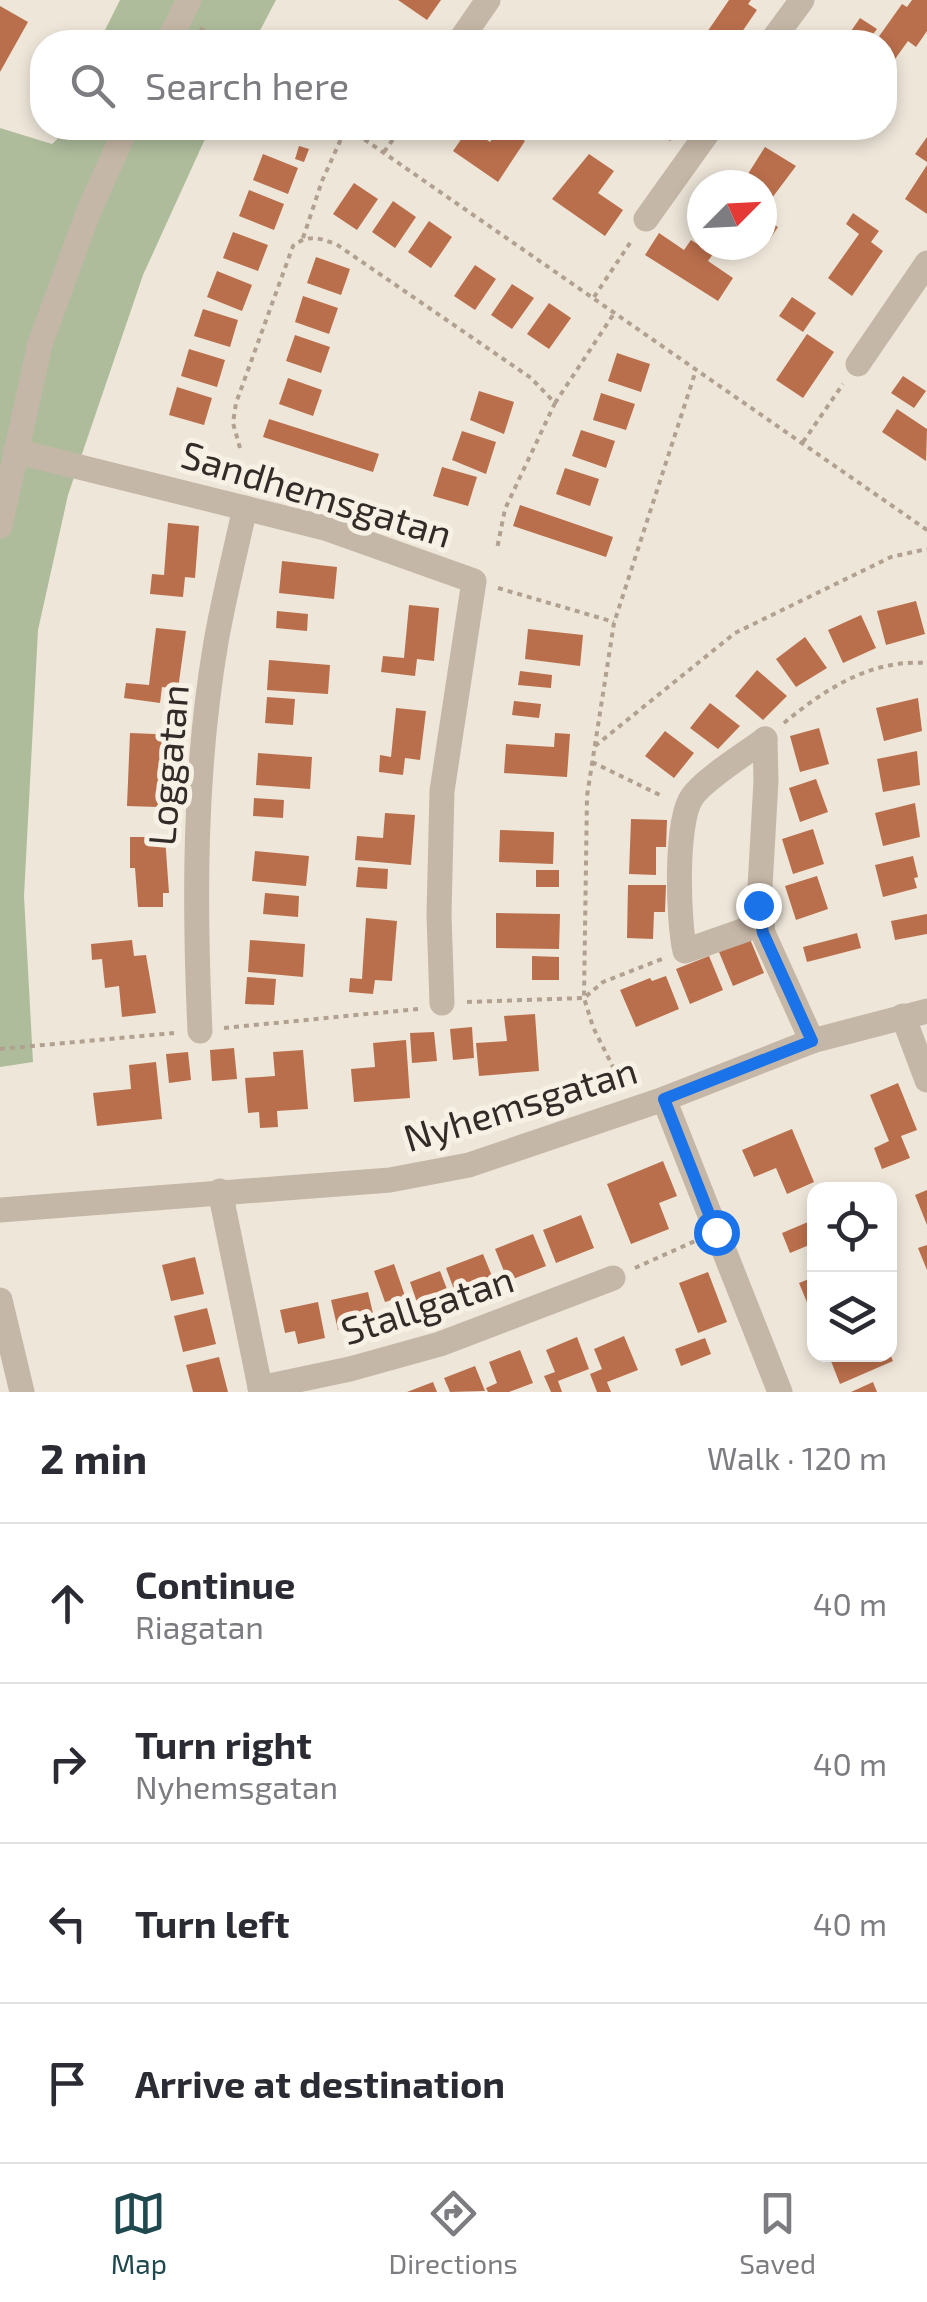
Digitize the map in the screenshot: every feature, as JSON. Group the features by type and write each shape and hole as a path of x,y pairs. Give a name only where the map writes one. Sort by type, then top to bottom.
{"street":[{"path":"174,30 189,0"},
{"path":"467,30 488,0"},
{"path":"780,30 802,0"},
{"path":"0,526 40,344 88,213 121,140"},
{"path":"646,219 702,140"},
{"path":"858,364 927,263"},
{"name":"Sandhemsgatan","path":"15,451 325,528 474,581 442,792 442,1003"},
{"name":"Loggatan","path":"200,1030 196,904 199,783 216,641 245,508"},
{"path":"762,924 685,951 681,914 684,812 693,794 765,738"},
{"path":"765,738 758,905 780,975 812,1041"},
{"path":"915,1014 927,1080"},
{"name":"Nyhemsgatan","path":"0,1210 390,1180 430,1173 512,1152 664,1099 812,1041 915,1014"},
{"path":"664,1099 780,1392"},
{"path":"220,1192 261,1390"},
{"name":"Stallgatan","path":"261,1390 427,1348 613,1278"},
{"path":"0,1300 22,1392"}],"path":[{"path":"240,448 233,423 236,404 293,246 303,238 322,181 341,140"},
{"path":"366,140 927,530"},
{"path":"384,152 392,140"},
{"path":"594,297 646,219"},
{"path":"303,238 336,244 531,378 555,403"},
{"path":"496,550 505,510 555,403 615,312"},
{"path":"802,443 858,364"},
{"path":"638,1108 606,1057 584,998 584,885 591,762 614,622 696,370"},
{"path":"593,748 735,633 891,557 927,548"},
{"path":"474,581 614,622"},
{"path":"765,738 830,688 853,676 888,666 927,663"},
{"path":"591,762 666,798 684,812"},
{"path":"0,1049 426,1008 442,1003 584,998 604,982 685,951"},
{"path":"613,1278 716,1232"}],"green space":[{"path":"120,0 276,0 260,30 105,30"},
{"path":"0,128 52,144 56,140 205,140 143,275 68,495 38,630 24,896 33,1062 0,1067"}],"building":[{"path":"398,0 441,0 427,20"},
{"path":"729,0 751,0 748,4 757,10 743,30 708,30"},
{"path":"912,0 927,0 927,31 916,47 908,41 897,56 897,30 884,30 902,4 907,7"},
{"path":"0,6 28,22 0,72"},
{"path":"860,18 877,29 876,30 852,30"},
{"path":"927,137 927,162 915,154"},
{"path":"461,140 525,141 498,182 453,151"},
{"path":"299,146 309,149 304,162 295,159"},
{"path":"765,147 796,166 777,191 777,170 750,170"},
{"path":"263,154 298,168 288,194 253,180"},
{"path":"589,154 614,171 598,193 623,210 605,236 552,199"},
{"path":"927,165 927,214 905,199"},
{"path":"354,183 378,199 357,230 333,214"},
{"path":"249,190 284,204 274,230 239,216"},
{"path":"393,201 416,217 395,248 372,232"},
{"path":"853,213 879,231 871,242 883,251 852,296 828,278 859,234 846,224"},
{"path":"429,221 452,237 431,268 408,252"},
{"path":"233,232 268,245 258,271 223,258"},
{"path":"659,233 684,250 687,246 687,260 709,260 733,278 718,301 645,255"},
{"path":"316,257 350,269 341,295 307,283"},
{"path":"475,265 496,279 475,310 454,296"},
{"path":"217,271 252,285 242,311 207,297"},
{"path":"512,284 534,298 512,329 491,315"},
{"path":"303,296 338,308 329,334 295,322"},
{"path":"792,297 816,313 803,332 779,316"},
{"path":"549,303 571,318 549,349 527,334"},
{"path":"203,309 238,320 230,347 194,336"},
{"path":"807,334 834,352 803,398 776,380"},
{"path":"295,335 330,347 321,373 286,361"},
{"path":"189,349 225,360 217,387 181,376"},
{"path":"617,353 650,364 641,392 608,381"},
{"path":"903,376 926,391 914,408 891,393"},
{"path":"288,378 322,390 313,416 279,404"},
{"path":"177,387 212,398 204,425 169,415"},
{"path":"479,391 514,402 504,434 470,420"},
{"path":"601,393 635,404 626,430 593,420"},
{"path":"897,409 927,429 926,461 882,432"},
{"path":"269,419 379,454 373,472 263,437"},
{"path":"581,430 615,441 606,468 572,456"},
{"path":"462,431 496,442 486,474 452,460"},
{"path":"442,467 477,477 468,506 433,496"},
{"path":"565,468 599,479 590,506 556,494"},
{"path":"520,505 613,537 606,557 513,526"},
{"path":"168,523 199,526 195,578 185,577 183,597 150,594 152,574 164,575"},
{"path":"282,561 337,567 334,599 279,593"},
{"path":"916,601 925,634 886,645 877,611"},
{"path":"409,605 439,608 434,661 417,659 415,676 381,672 383,656 404,658"},
{"path":"277,611 308,614 307,631 276,628"},
{"path":"861,615 876,648 843,663 828,630"},
{"path":"156,628 186,631 178,689 162,687 160,703 124,698 126,683 149,685"},
{"path":"528,629 583,635 580,666 525,659"},
{"path":"805,637 827,668 796,687 776,659"},
{"path":"269,660 330,665 328,694 267,690"},
{"path":"757,670 787,696 763,720 735,696"},
{"path":"520,671 552,675 551,688 518,685"},
{"path":"267,697 295,699 293,725 265,723"},
{"path":"918,698 922,731 884,741 876,708"},
{"path":"514,701 541,704 539,718 512,715"},
{"path":"710,703 740,726 718,749 690,728"},
{"path":"396,708 426,711 420,760 405,758 403,775 379,772 380,755 391,757"},
{"path":"819,728 829,764 800,772 790,736"},
{"path":"665,731 694,753 674,778 645,756"},
{"path":"130,733 179,735 177,766 160,765 158,807 127,806"},
{"path":"555,733 570,734 567,777 504,773 506,744 554,747"},
{"path":"917,751 920,785 883,792 877,759"},
{"path":"258,753 312,757 310,789 256,785"},
{"path":"816,779 828,812 800,822 789,788"},
{"path":"254,798 284,800 283,818 253,816"},
{"path":"915,803 920,837 883,846 875,813"},
{"path":"385,813 415,815 411,865 355,860 357,836 383,838"},
{"path":"631,819 667,820 666,847 656,847 656,875 629,874"},
{"path":"813,829 824,864 793,874 782,839"},
{"path":"500,830 554,832 553,864 499,862"},
{"path":"130,837 165,837 169,893 163,893 163,907 138,907 135,868 130,868"},
{"path":"255,851 309,856 306,886 252,881"},
{"path":"913,856 917,888 883,897 875,865"},
{"path":"358,867 388,869 387,889 356,887"},
{"path":"536,870 559,870 559,887 536,887"},
{"path":"817,876 828,909 796,920 785,886"},
{"path":"628,885 666,885 665,912 654,912 653,939 627,938"},
{"path":"265,893 299,896 298,917 263,914"},
{"path":"496,913 560,914 559,949 496,948"},
{"path":"927,914 927,934 895,940 891,921"},
{"path":"366,918 397,921 392,981 375,980 373,994 349,992 350,978 362,979"},
{"path":"857,933 861,948 807,962 803,947"},
{"path":"750,939 764,973 733,986 719,952"},
{"path":"132,940 134,956 146,955 156,1013 122,1017 119,986 105,988 102,959 92,960 91,944"},
{"path":"250,940 305,944 303,977 248,972"},
{"path":"532,956 559,957 559,980 532,980"},
{"path":"709,956 723,990 690,1004 676,969"},
{"path":"666,976 679,1009 636,1027 620,990"},
{"path":"247,977 276,979 274,1005 245,1004"},
{"path":"535,1014 539,1071 479,1076 476,1043 507,1041 504,1016"},
{"path":"472,1027 474,1058 453,1060 450,1029"},
{"path":"434,1032 437,1061 412,1063 410,1033"},
{"path":"406,1040 410,1098 354,1102 351,1069 375,1067 373,1043"},
{"path":"234,1048 237,1079 212,1081 210,1050"},
{"path":"303,1050 308,1109 277,1111 278,1127 260,1128 259,1112 248,1113 245,1078 275,1076 273,1052"},
{"path":"188,1052 191,1080 169,1083 166,1054"},
{"path":"156,1062 162,1119 97,1126 93,1093 131,1089 129,1065"},
{"path":"898,1083 917,1130 901,1136 910,1158 882,1169 874,1148 889,1141 870,1095"},
{"path":"792,1129 814,1182 787,1194 776,1168 754,1177 742,1150"},
{"path":"663,1161 677,1196 659,1203 669,1229 631,1244 607,1184"},
{"path":"927,1190 927,1225 915,1195"},
{"path":"581,1215 594,1248 556,1263 543,1230"},
{"path":"807,1222 807,1246 790,1253 782,1233"},
{"path":"533,1234 546,1266 508,1281 495,1249"},
{"path":"927,1245 927,1270 918,1248"},
{"path":"483,1254 496,1286 458,1300 446,1268"},
{"path":"195,1257 204,1294 171,1301 162,1265"},
{"path":"394,1264 405,1296 385,1302 374,1271"},
{"path":"440,1271 450,1297 419,1308 410,1282"},
{"path":"708,1272 727,1322 698,1333 679,1283"},
{"path":"807,1280 807,1302 799,1283"},
{"path":"368,1292 375,1322 338,1330 331,1300"},
{"path":"318,1302 325,1338 298,1344 295,1331 285,1333 280,1310"},
{"path":"207,1308 216,1344 183,1352 174,1316"},
{"path":"624,1336 638,1370 607,1382 611,1392 597,1392 590,1374 602,1369 594,1349"},
{"path":"577,1337 589,1369 558,1381 562,1392 551,1392 544,1376 555,1372 546,1350"},
{"path":"705,1338 711,1354 681,1366 675,1349"},
{"path":"520,1350 533,1383 509,1392 488,1392 486,1388 497,1383 489,1362"},
{"path":"219,1357 228,1392 193,1392 186,1365"},
{"path":"831,1362 891,1362 840,1384"},
{"path":"475,1366 485,1391 450,1392 444,1378"},
{"path":"433,1382 437,1392 407,1392"},
{"path":"873,1382 877,1392 851,1392"}],"route":[{"path":"716,1232 664,1099 812,1041 763,933 758,905"}]}
